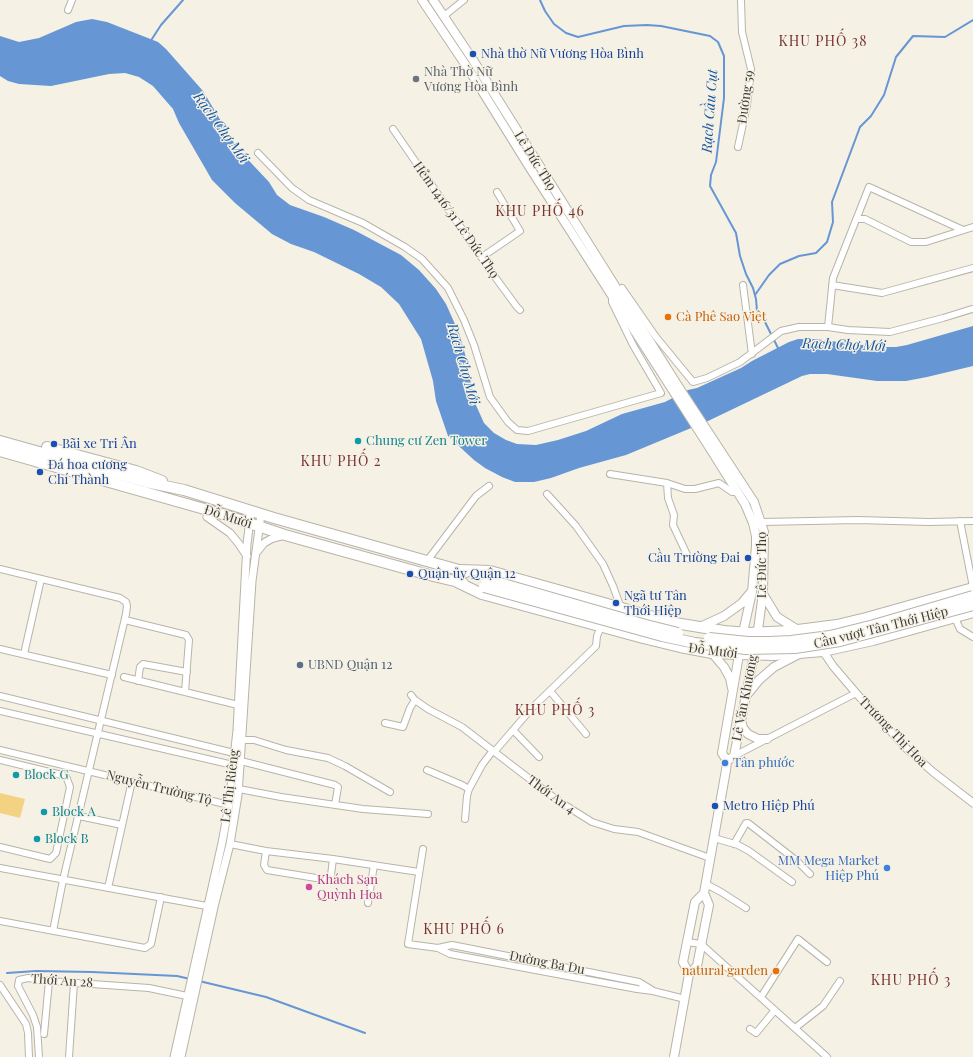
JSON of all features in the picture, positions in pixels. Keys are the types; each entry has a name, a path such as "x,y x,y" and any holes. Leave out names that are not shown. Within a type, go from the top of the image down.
{"highway":[{"name":"Đỗ Mười","path":"0,434 136,471 184,490 251,511 427,561 460,570 490,572 621,608 698,627 722,631 774,632 837,625 973,587"},
{"name":"Đỗ Mười","path":"0,441 146,482 184,490"},
{"name":"Đỗ Mười","path":"0,451 222,514 285,535 457,582 482,594 601,627 680,647 715,653 774,655 823,651 873,640 973,612"},
{"name":"Đỗ Mười","path":"0,458 207,517"},
{"path":"207,517 222,514"},
{"name":"Đỗ Mười","path":"460,570 485,583"},
{"name":"Đỗ Mười","path":"457,582 485,583"},
{"name":"Cầu vượt Tân Thới Hiệp","path":"485,583 664,630 702,638 748,642 791,641 830,636 874,625 973,596"},
{"name":"Cầu vượt Tân Thới Hiệp","path":"485,583 662,636 695,643 746,649 795,648 840,641 973,605"},
{"path":"715,653 722,631"},
{"path":"774,632 774,655"}],"main road":[{"name":"Lê Đức Thọ","path":"422,0 525,152 672,384"},
{"name":"Lê Đức Thọ","path":"433,0 612,297 672,384"},
{"path":"672,384 709,440"},
{"name":"Lê Đức Thọ","path":"709,440 745,504 753,523 756,536 752,592 743,632"},
{"name":"Lê Đức Thọ","path":"709,440 754,502 762,522 764,532 763,593 758,632"},
{"path":"753,523 762,522"},
{"path":"698,627 709,624 724,616 742,603 752,592"},
{"path":"763,593 777,618 799,630"},
{"name":"Lê Văn Khương","path":"731,759 722,753 743,632"},
{"name":"Lê Văn Khương","path":"674,1057 689,974 683,962 695,902 704,893 714,838 758,632"},
{"path":"715,653 730,678 733,691"},
{"path":"745,696 759,680 774,667 799,654"},
{"path":"740,719 743,728 748,734 758,739 768,739"},
{"name":"Lê Văn Khương","path":"689,974 697,966 709,905 704,893"}],"street":[{"path":"68,10 72,0"},
{"path":"438,24 444,16 464,0"},
{"name":"Đường 59","path":"738,147 751,68 742,32 741,0"},
{"name":"Hẻm 1416/31 Lê Đức Thọ","path":"393,129 520,310"},
{"name":"Lê Đức Thọ","path":"258,153 292,188 309,200 363,223 405,247 422,259 448,288 464,320 474,345 490,397 508,422 517,430 528,431 661,393 633,345 612,302 612,297"},
{"path":"828,327 834,278 869,187 962,230"},
{"path":"482,257 520,231 497,192"},
{"path":"857,219 864,220 912,242 926,242 973,227"},
{"path":"832,285 882,293 973,268"},
{"path":"743,285 752,354"},
{"path":"622,288 656,337 693,382 707,378 740,362 781,331 799,327 828,327 848,330 890,332 972,309"},
{"path":"610,474 667,483 686,489 695,490 719,483 732,492 738,492"},
{"path":"667,483 668,498 674,515 673,525 689,560"},
{"path":"427,561 476,496 490,486"},
{"path":"547,494 576,526 603,564 621,608"},
{"name":"Lê Thị Riêng","path":"174,1057 196,971 210,906 228,805 238,705 251,511"},
{"name":"Lê Thị Riêng","path":"210,906 230,844 239,789 252,581 259,527 265,515"},
{"path":"207,517 230,533 247,556"},
{"path":"762,522 858,520 929,522 973,521"},
{"path":"960,521 973,587"},
{"path":"256,553 264,543 271,539 285,535"},
{"path":"0,569 120,598 126,602 127,609 125,620 100,720 53,931"},
{"path":"24,654 41,579"},
{"path":"955,618 960,629 973,637"},
{"path":"125,620 186,635 190,640 185,692"},
{"path":"465,819 467,796 482,765 532,708 596,646 597,636 601,627"},
{"path":"0,649 112,675"},
{"name":"Trương Thị Hoa","path":"823,651 833,666 856,693 920,762 973,803"},
{"path":"138,681 140,667 143,664 186,672"},
{"path":"124,677 238,705"},
{"path":"550,690 586,734"},
{"path":"731,759 856,693"},
{"name":"Thới An 4","path":"411,695 415,700 428,709 462,727 557,800 592,822 614,829 638,832 710,858"},
{"path":"0,696 234,753"},
{"path":"385,723 403,727 410,708 415,700"},
{"path":"0,711 232,765"},
{"path":"512,730 539,756"},
{"path":"242,740 254,740 286,750 328,758 390,792"},
{"name":"Nguyễn Trường Tộ","path":"0,750 228,805"},
{"path":"0,760 66,776 70,787 56,853 50,859 0,846"},
{"path":"241,761 336,785 338,787 335,805"},
{"path":"427,770 462,785 469,790"},
{"path":"108,888 132,781"},
{"path":"239,789 280,797 363,809 428,814"},
{"path":"78,816 122,825"},
{"path":"734,844 748,822 797,861 810,874"},
{"path":"714,838 734,844 749,851 792,882"},
{"path":"230,844 266,851 419,872 423,850"},
{"path":"266,851 264,865 267,870 324,879 331,875 333,859"},
{"path":"368,903 374,865"},
{"path":"0,868 210,906"},
{"name":"Đường Ba Du","path":"419,872 408,944 438,948 450,954 653,991 685,999"},
{"path":"706,884 722,892 746,908"},
{"path":"0,921 145,948 151,944 161,897"},
{"path":"761,997 798,939 827,962"},
{"path":"688,942 701,944 827,1057"},
{"name":"Đường Ba Du","path":"438,948 452,944 640,982 653,991"},
{"path":"530,960 530,969"},
{"name":"Thới An 28","path":"39,1057 37,1028 17,983 19,980 28,978 190,992"},
{"path":"44,1034 49,981"},
{"path":"795,1028 823,1006 840,981"},
{"path":"69,1057 74,983"},
{"path":"0,985 26,1024 29,1057"},
{"name":"Lê Thị Riêng","path":"181,1057 190,992"},
{"path":"750,1029 756,1033 775,1010"}],"shaded area":[{"path":"0,793 25,799 20,818 0,813"}],"water":[{"name":"Rạch Chợ Mới","path":"92,19 107,22 158,42 166,49 203,91 237,148 269,182 277,195 290,205 354,230 401,255 419,270 436,289 446,304 459,333 475,403 484,423 494,433 506,440 517,444 536,445 586,431 622,414 665,402 688,390 697,388 741,368 789,342 798,339 815,339 878,347 896,347 973,326 973,366 906,381 877,381 827,374 810,374 802,376 708,421 626,455 534,482 515,482 502,477 474,460 448,436 436,401 433,381 421,339 399,304 381,287 359,274 272,234 235,203 212,180 179,123 173,109 153,86 139,77 125,73 109,74 51,86 19,84 8,81 0,76 0,36 19,42 39,38 76,22"}],"waterway":[{"name":"Rạch Cầu Cụt","path":"150,42 161,25 183,0"},
{"name":"Rạch Cầu Cụt","path":"540,0 545,11 554,24 566,33 578,37 624,26 647,25 661,26 710,36 718,42 724,56 724,98 716,162 711,175 710,186 736,233 740,256 756,299 757,311 763,318 778,348"},
{"path":"755,295 769,275 780,264 799,256 816,253 827,242 833,222 832,202 860,127 871,116 884,95 896,57 913,36 945,37 973,20"},
{"path":"7,973 36,971 92,972 177,976 190,979"},
{"path":"199,981 266,997 365,1033"}],"place":[{"name":"Nhà thờ Nữ Vương Hòa Bình","path":"473,54"},
{"name":"Nhà Thờ Nữ Vương Hòa Bình","path":"416,79"},
{"name":"Cà Phê Sao Việt","path":"668,317"},
{"name":"Chung cư Zen Tower","path":"358,441"},
{"name":"Bãi xe Tri Ân","path":"54,444"},
{"name":"Đá hoa cương Chí Thành","path":"40,472"},
{"name":"Cầu Trường Đai","path":"748,558"},
{"name":"Quận ủy Quận 12","path":"410,574"},
{"name":"Ngã tư Tân Thới Hiệp","path":"616,603"},
{"name":"UBND Quận 12","path":"300,665"},
{"name":"Tân phước","path":"725,763"},
{"name":"Block G","path":"16,775"},
{"name":"Metro Hiệp Phú","path":"715,806"},
{"name":"Block A","path":"44,812"},
{"name":"Block B","path":"37,839"},
{"name":"MM Mega Market Hiệp Phú","path":"887,868"},
{"name":"Khách Sạn Quỳnh Hoa","path":"309,887"},
{"name":"natural garden","path":"776,971"}],"district":[{"name":"KHU PHỐ 38","path":"823,42"},
{"name":"KHU PHỐ 46","path":"540,212"},
{"name":"KHU PHỐ 2","path":"341,462"},
{"name":"KHU PHỐ 3","path":"555,711"},
{"name":"KHU PHỐ 6","path":"464,930"},
{"name":"KHU PHỐ 3","path":"911,981"}]}
